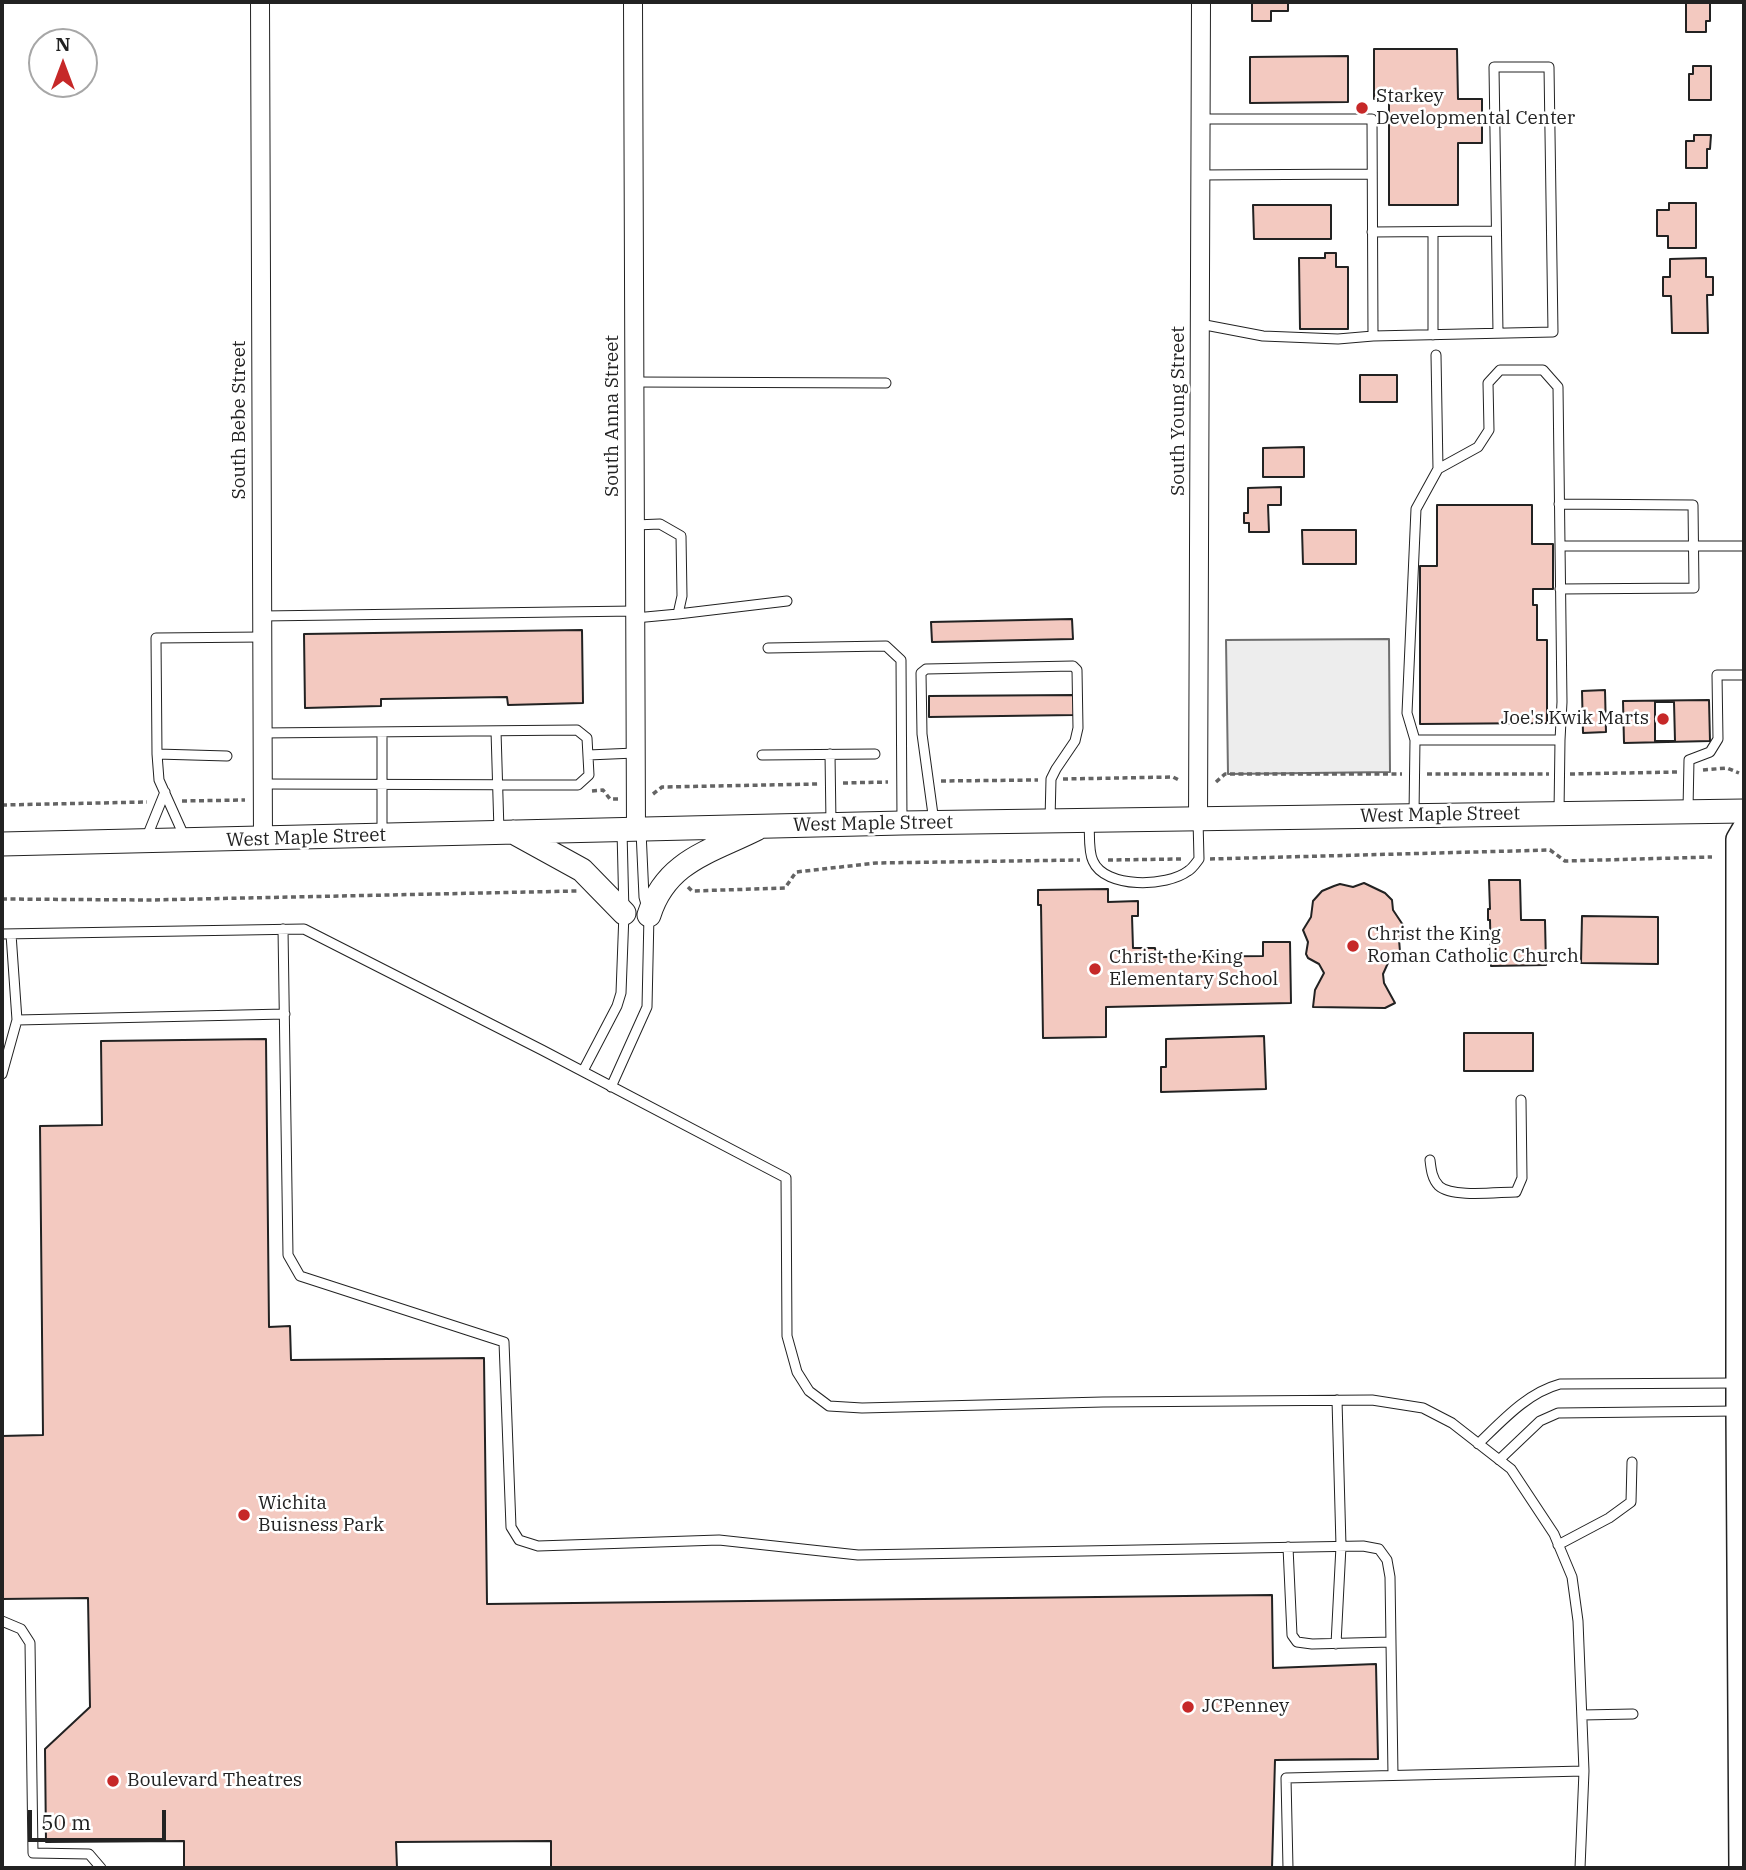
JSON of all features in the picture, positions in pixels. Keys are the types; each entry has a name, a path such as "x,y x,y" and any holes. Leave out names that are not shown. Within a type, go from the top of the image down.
{"main road":[{"name":"West Maple Street","path":"2,844 902,823 1744,811"},
{"path":"649,915 654,897 680,867 762,827"},
{"path":"506,832 582,870 624,913"}],"street":[{"name":"South Bebe Street","path":"260,2 263,839"},
{"name":"South Anna Street","path":"633,2 636,798 633,829"},
{"name":"South Young Street","path":"1198,819 1200,2"},
{"path":"1740,1868 1741,1383 1737,839 1744,827"}],"lane":[{"path":"1200,324 1263,336 1338,340 1373,336 1553,332 1549,67 1494,67 1498,333"},
{"path":"1200,119 1372,118 1373,336"},
{"path":"1200,175 1372,174"},
{"path":"1373,232 1496,231"},
{"path":"1433,232 1433,335"},
{"path":"1414,815 1415,740 1408,713 1416,509 1438,468 1436,355"},
{"path":"1438,468 1478,447 1484,438 1489,430 1488,383 1500,370 1543,370 1558,387 1559,813"},
{"path":"634,382 886,383"},
{"path":"1559,504 1693,505 1694,546 1694,588 1560,589"},
{"path":"635,525 660,524 681,536 682,596 678,614"},
{"path":"1559,547 1744,546"},
{"path":"262,616 678,614 788,601"},
{"path":"186,841 165,799 159,780 156,638 262,637"},
{"path":"768,648 886,646 901,660 902,823"},
{"path":"934,823 921,716 921,673 926,669 1073,666 1077,670 1078,728 1075,741 1051,779 1051,821"},
{"path":"1688,811 1689,760 1710,752 1718,739 1717,675 1744,675"},
{"path":"262,733 577,730 587,738 589,775 578,785 381,784 263,792"},
{"path":"496,731 497,784 506,832"},
{"path":"382,732 382,835"},
{"path":"1415,740 1560,740"},
{"path":"588,755 635,752"},
{"path":"157,754 227,756"},
{"path":"830,754 831,825"},
{"path":"762,755 875,754"},
{"path":"145,842 165,799"},
{"path":"1089,821 1092,860 1111,878 1124,882 1165,881 1189,871 1199,859 1198,819"},
{"path":"583,1071 621,993 624,913 633,829"},
{"path":"611,1087 647,1007 649,915 643,897 633,829"},
{"path":"283,929 288,1255 300,1276 504,1342 511,1527 519,1540 538,1546 719,1540 858,1555 1341,1546 1379,1549 1387,1560 1390,1577 1392,1775"},
{"path":"2,1074 17,1020 6,934 304,929 786,1178 788,1336 797,1372 809,1391 829,1406 862,1408 1103,1402 1372,1400 1423,1408 1452,1423 1511,1469 1558,1545 1572,1577 1578,1621 1584,1771 1580,1868"},
{"path":"17,1020 285,1014"},
{"path":"1430,1160 1431,1172 1439,1186 1454,1193 1516,1192 1522,1178 1521,1100"},
{"path":"1478,1444 1532,1395 1560,1384 1741,1383"},
{"path":"1336,1644 1341,1546 1337,1401"},
{"path":"1499,1460 1540,1421 1558,1413 1740,1410"},
{"path":"1558,1545 1609,1518 1631,1502 1632,1462"},
{"path":"1289,1547 1292,1635 1297,1642 1391,1642"},
{"path":"2,1621 21,1629 30,1643 33,1853 89,1854 101,1868"},
{"path":"1582,1715 1633,1714"},
{"path":"1288,1868 1286,1778 1584,1771"}],"path":[{"path":"930,782 1173,777 1182,782 1216,782 1225,774 1653,774 1727,768 1739,773"},
{"path":"590,791 603,790 610,799 648,797 662,787 902,782"},
{"path":"2,805 165,799 263,792"},
{"path":"672,874 692,891 785,888 796,872 876,863 1199,859 1550,850 1565,861 1712,857"},
{"path":"2,899 150,900 575,892 593,880"}],"shaded area":[{"path":"1389,639 1390,772 1228,774 1226,640"}],"building":[{"path":"1252,2 1288,2 1288,11 1271,11 1271,21 1252,21"},
{"path":"1686,2 1710,2 1710,21 1706,21 1706,32 1686,32"},
{"path":"1374,49 1457,49 1458,99 1482,99 1482,143 1458,143 1458,205 1389,205 1389,99 1374,99"},
{"path":"1348,56 1348,102 1250,103 1250,57"},
{"path":"1693,66 1711,66 1711,100 1689,100 1689,74 1693,74"},
{"path":"1694,135 1711,135 1710,149 1707,149 1707,168 1686,168 1686,141 1694,141"},
{"path":"1669,203 1696,203 1696,248 1668,248 1668,236 1657,236 1657,210 1669,210"},
{"path":"1253,205 1331,205 1331,239 1254,239"},
{"path":"1325,253 1336,253 1336,267 1348,267 1348,329 1300,329 1299,258 1325,258"},
{"path":"1706,258 1706,277 1713,277 1713,295 1707,295 1708,333 1672,333 1671,296 1663,296 1663,277 1670,277 1670,259"},
{"path":"1360,375 1397,375 1397,402 1360,402"},
{"path":"1304,447 1304,477 1263,477 1263,448"},
{"path":"1281,487 1281,505 1268,505 1269,532 1249,532 1249,523 1244,523 1244,513 1248,513 1248,488"},
{"path":"1437,505 1532,505 1532,544 1553,544 1553,589 1533,589 1533,605 1537,605 1537,640 1547,640 1547,723 1420,724 1420,566 1437,566"},
{"path":"1302,530 1356,530 1356,564 1303,564"},
{"path":"1072,619 1073,639 932,642 931,622"},
{"path":"582,630 583,703 508,705 507,697 381,699 381,706 305,708 304,634"},
{"path":"1605,690 1606,732 1583,733 1582,691"},
{"path":"1075,695 1075,715 929,717 929,696"},
{"path":"1709,700 1710,741 1624,743 1623,701"},
{"path":"1655,702 1674,702 1675,741 1655,741"},
{"path":"1489,880 1520,880 1521,920 1545,920 1546,965 1491,966"},
{"name":"Christ the King Roman Catholic Church","path":"1364,883 1385,893 1392,900 1393,910 1403,925 1398,957 1388,963 1383,974 1384,983 1395,1003 1385,1008 1313,1007 1315,990 1324,973 1319,964 1306,954 1308,942 1303,930 1311,917 1313,901 1322,891 1334,886 1340,884 1353,887"},
{"path":"1108,889 1108,902 1138,901 1138,916 1132,916 1133,948 1155,948 1156,957 1263,956 1263,942 1290,942 1291,1003 1106,1007 1106,1037 1043,1038 1041,905 1038,905 1038,890"},
{"path":"1582,916 1658,917 1658,964 1581,963"},
{"path":"1464,1033 1533,1033 1533,1071 1464,1071"},
{"path":"1264,1036 1266,1089 1161,1092 1161,1067 1166,1067 1166,1039"},
{"name":"Wichita Buisness Park","path":"266,1039 269,1327 290,1326 291,1360 484,1358 487,1604 1272,1595 1273,1668 1376,1664 1378,1759 1275,1760 1272,1868 551,1868 551,1841 396,1842 397,1868 184,1868 184,1841 46,1842 45,1749 90,1707 88,1598 2,1599 2,1436 43,1435 40,1126 102,1125 101,1041"}],"place":[{"name":"Starkey Developmental Center","path":"1362,108"},
{"name":"Joe's Kwik Marts","path":"1663,719"},
{"name":"Christ the King Roman Catholic Church","path":"1353,946"},
{"name":"Christ the King Elementary School","path":"1095,969"},
{"name":"Wichita Buisness Park","path":"244,1515"},
{"name":"JCPenney","path":"1188,1707"},
{"name":"Boulevard Theatres","path":"113,1781"}]}
